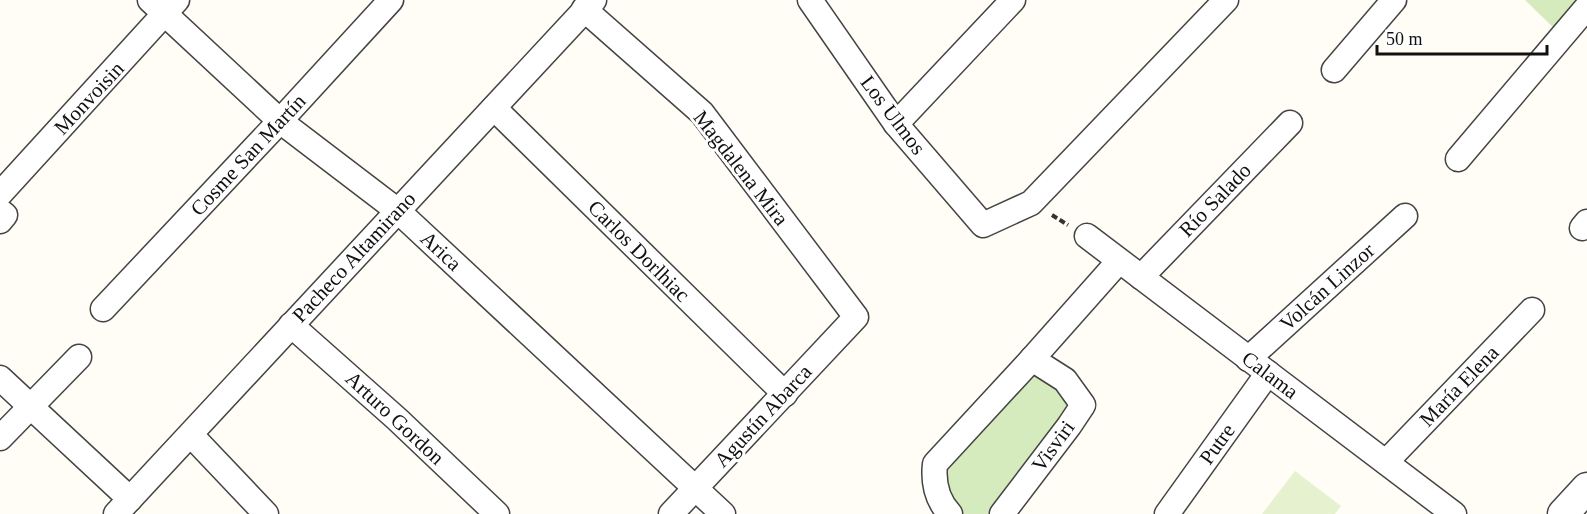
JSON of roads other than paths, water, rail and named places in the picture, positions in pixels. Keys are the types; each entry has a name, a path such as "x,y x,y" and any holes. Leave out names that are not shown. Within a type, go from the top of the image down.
{"street":[{"name":"Cosme San Martín","path":"102,309 280,122 391,0"},
{"path":"896,124 1013,0"},
{"name":"Los Ulmos","path":"812,1 896,124 983,225 1031,203 1226,0"},
{"path":"1334,70 1395,0"},
{"name":"Pacheco Altamirano","path":"123,506 589,4"},
{"name":"Magdalena Mira","path":"589,4 702,113 856,317"},
{"name":"Arica","path":"164,5 280,122 398,211 723,514"},
{"name":"Monvoisin","path":"1,210 164,5"},
{"path":"1458,159 1587,7"},
{"name":"Carlos Dorlhiac","path":"494,108 784,394"},
{"name":"Río Salado","path":"1141,277 1290,123"},
{"name":"Volcán Linzor","path":"1248,359 1405,216"},
{"name":"Calama","path":"1087,236 1454,514"},
{"path":"950,514 938,495 933,477 935,464 1119,261"},
{"name":"María Elena","path":"1386,462 1532,310"},
{"name":"Agustín Abarca","path":"671,514 856,317"},
{"name":"Arturo Gordon","path":"291,325 397,419 497,514"},
{"path":"0,438 79,357"},
{"name":"Visviri","path":"1002,514 1083,405 1065,380 1032,359"},
{"name":"Putre","path":"1167,514 1268,373"},
{"path":"0,378 31,407 123,506"},
{"path":"191,435 266,514"},
{"path":"1563,514 1587,488"}]}
